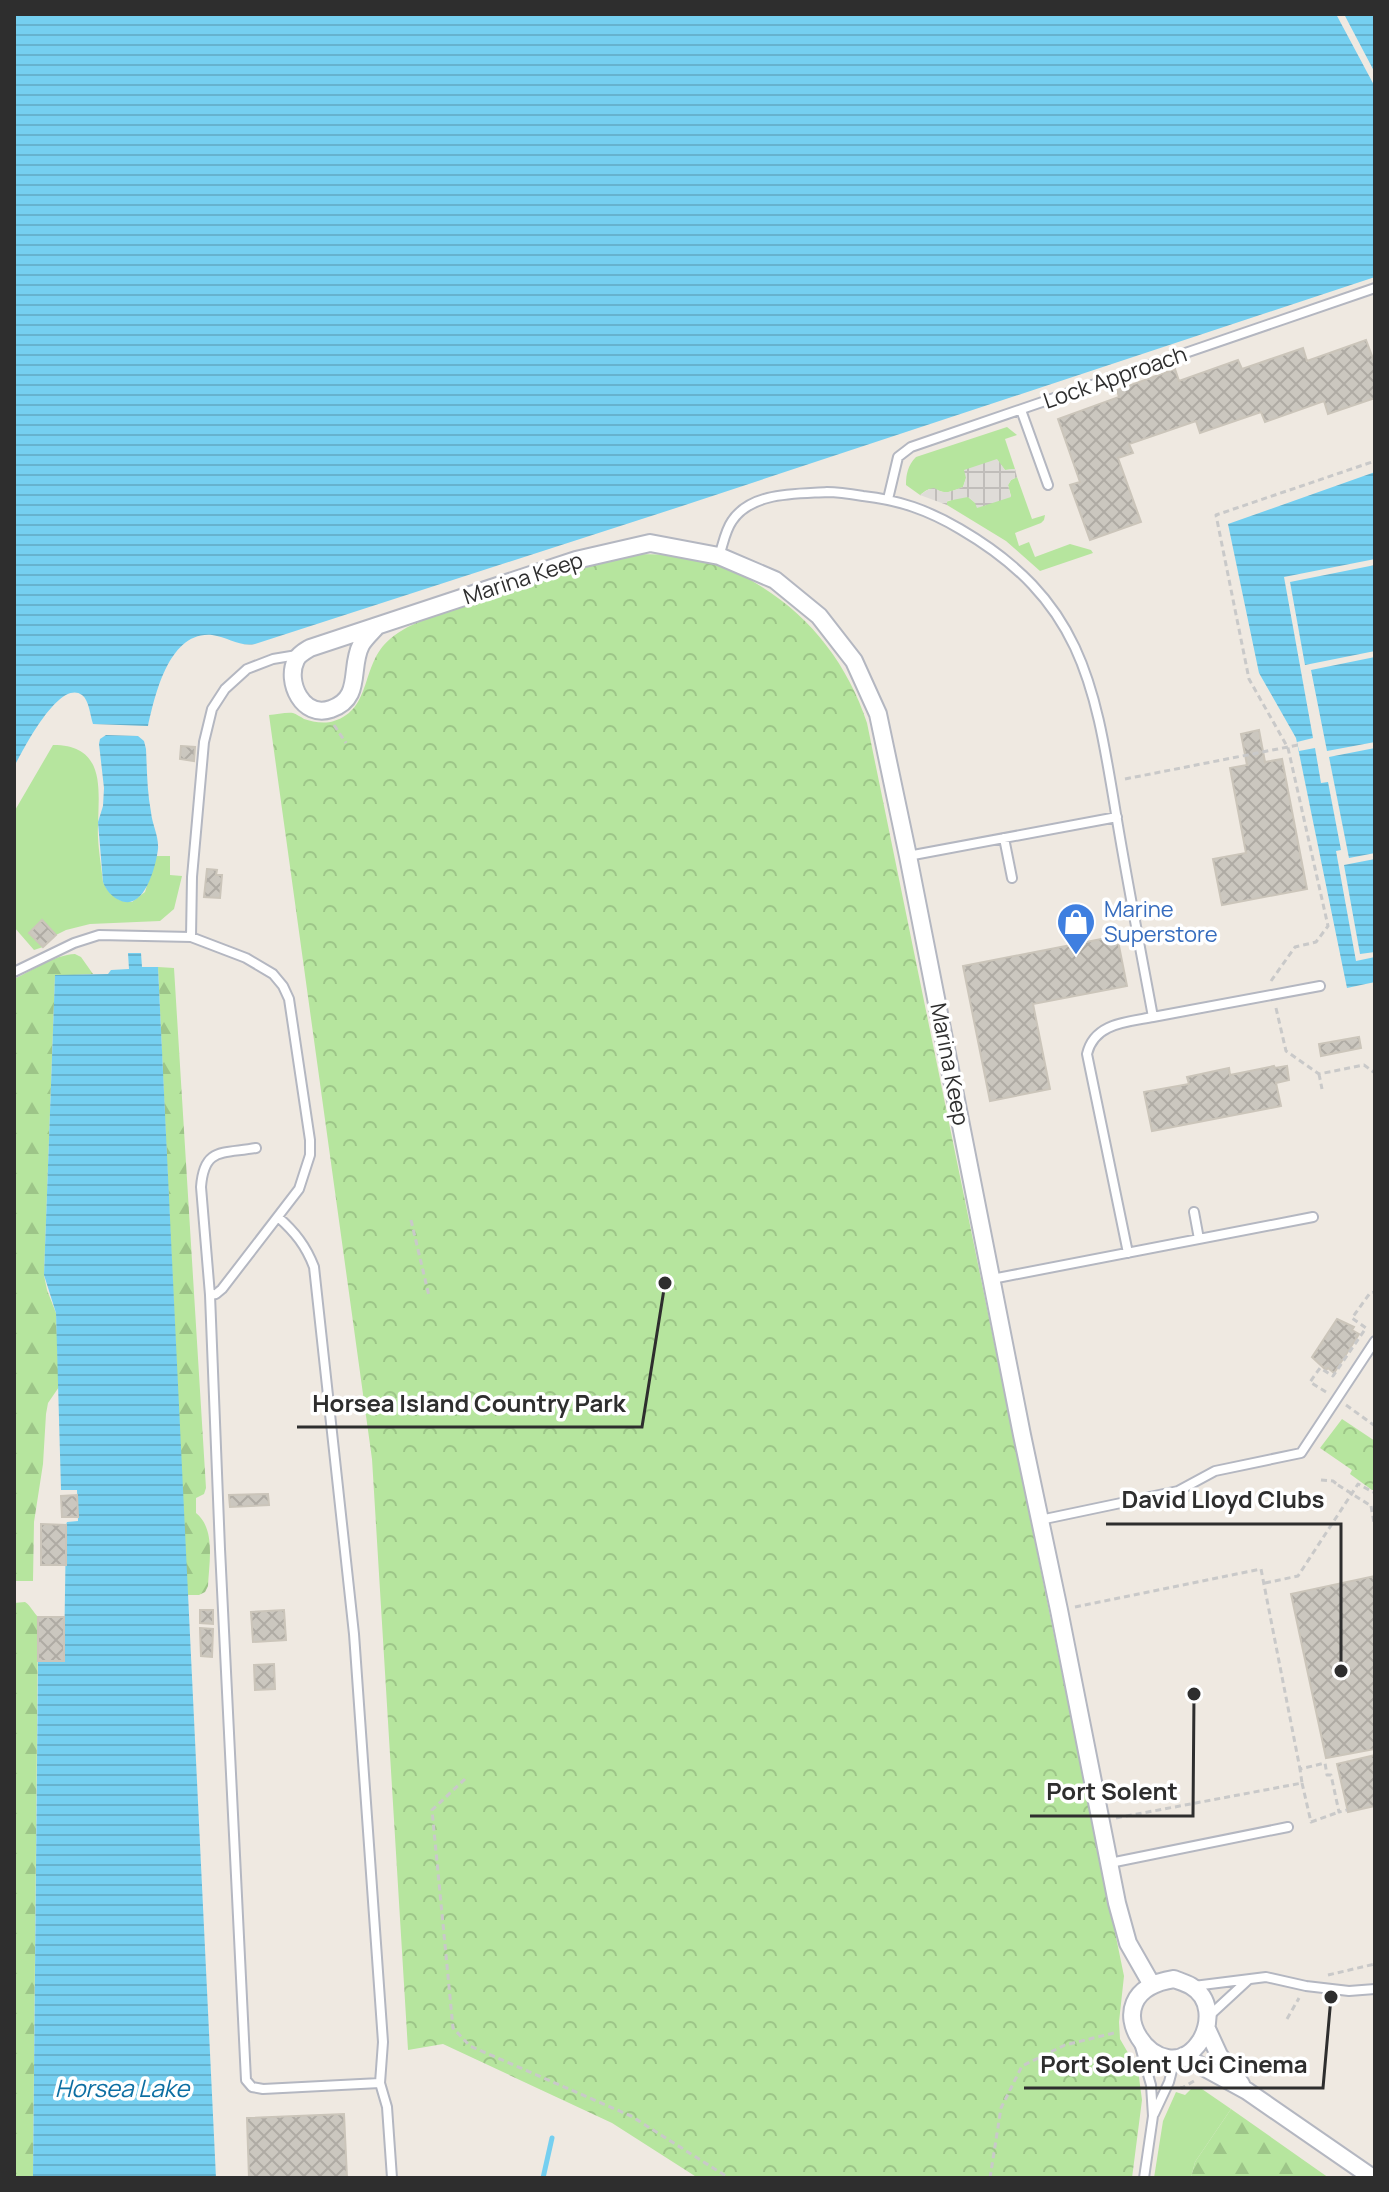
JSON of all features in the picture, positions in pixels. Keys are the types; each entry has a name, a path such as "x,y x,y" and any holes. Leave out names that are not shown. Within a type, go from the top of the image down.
{"street":[{"name":"Marina Keep","path":"300,654 310,648 576,560 650,543 719,556 775,580 819,616 854,661 878,714 1109,1864 1128,1943 1152,1985"},
{"path":"300,654 295,660 294,687 303,703 315,711 330,710 351,693 361,644 377,626"},
{"path":"1208,2023 1196,2047 1179,2057 1165,2058 1151,2053 1136,2033 1131,2015 1143,1991 1152,1985 1174,1979 1192,1986 1203,1997 1219,2055 1247,2091"},
{"path":"1179,2057 1247,2091 1373,2178"}],"lane":[{"name":"Lock Approach","path":"888,499 895,463 906,450 1375,288"},
{"path":"1021,410 1048,485"},
{"path":"719,556 730,523 743,508 780,495 834,492 888,499 925,510 973,537 1021,573 1052,608 1071,637 1096,706 1153,1017"},
{"path":"191,937 192,877 204,742 212,709 225,689 247,669 273,659 300,654"},
{"path":"908,856 1117,817"},
{"path":"1004,838 1012,878"},
{"path":"14,972 74,943 99,935 191,937 246,958 273,974 283,986 289,999 310,1155 299,1189 222,1289 210,1295"},
{"path":"1128,1253 1087,1054 1095,1037 1109,1027 1153,1017 1320,986"},
{"path":"256,1148 214,1156 203,1169 201,1187 210,1295 246,2080 252,2087 263,2089 380,2083"},
{"path":"1194,1212 1199,1239"},
{"path":"278,1217 308,1249 316,1282 354,1634 383,2042 380,2083 387,2107 392,2178"},
{"path":"992,1279 1313,1217"},
{"path":"1040,1520 1178,1491 1215,1471 1301,1453 1375,1341"},
{"path":"1109,1864 1288,1827"},
{"path":"1192,1986 1266,1977 1349,1991 1375,1989"},
{"path":"1208,2023 1236,1989 1248,1980"},
{"path":"1136,2033 1151,2085 1153,2116 1144,2178"},
{"path":"1153,2116 1179,2057"}],"path":[{"path":"1322,1089 1319,1074 1286,1051 1270,979 1295,947 1316,942 1328,926 1288,748 1249,679 1216,515 1375,461"},
{"path":"330,710 332,722 346,743"},
{"path":"1112,782 1298,745"},
{"path":"1319,1074 1364,1065 1375,1073"},
{"path":"411,1220 429,1296"},
{"path":"1321,1480 1333,1481 1371,1506 1375,1528"},
{"path":"1263,1583 1298,1576 1358,1484 1375,1493"},
{"path":"1059,1610 1261,1569 1311,1822 1347,1810"},
{"path":"1300,1769 1325,1763 1327,1775 1331,1775 1339,1812"},
{"path":"465,1779 432,1810 453,2028 470,2046 631,2116 729,2178"},
{"path":"1101,1821 1302,1783"},
{"path":"990,2178 1001,2108 1022,2066 1065,2045 1136,2033"}],"green space":[{"path":"1007,427 1017,435 1005,439 1015,469 1005,470 997,460 966,478 963,487 949,492 930,489 920,495 906,485 908,470 916,457"},
{"path":"1017,477 1032,519 1045,515 1041,523 1015,533 1019,546 1029,542 1035,557 1070,544 1093,553 1040,571 1006,541 947,505 946,502 960,497 968,497 976,503 1011,496 1008,485"},
{"path":"638,554 678,556 718,565 746,577 780,600 813,629 839,663 867,723 1124,1976 1120,2039 1138,2070 1142,2100 1132,2178 698,2178 612,2123 443,2044 408,2050 372,1459 269,715 293,713 311,721 334,721 355,707 381,649 407,627 552,574 594,561"},
{"path":"53,745 82,752 95,771 103,882 111,894 122,901 132,902 145,892 156,856 170,856 170,875 182,876 174,909 160,921 90,924 66,930 34,950 14,927 14,812"},
{"path":"75,954 81,957 93,974 55,976 44,1275 56,1313 59,1387 48,1403 46,1414 43,1464 34,1522 33,1581 14,1581 14,979 51,960"},
{"path":"158,967 174,968 206,1488 204,1494 196,1498 196,1513 206,1528 210,1547 208,1586 199,1595 187,1595"},
{"path":"1342,1419 1375,1441 1375,1490 1350,1474 1352,1470 1320,1448"},
{"path":"25,1602 38,1617 33,2178 14,2178 14,1603"},
{"path":"1199,2087 1231,2109 1195,2162 1191,2178 1154,2178 1163,2121 1176,2092 1185,2095"},
{"path":"1231,2109 1329,2178 1191,2178 1195,2162"}],"shaded area":[{"path":"997,459 1005,470 1015,469 1017,477 1008,485 1011,497 977,508 968,497 947,501 947,505 920,495 934,488 949,492 963,487 966,478 964,470"}],"water":[{"path":"14,14 1375,14 1375,277 255,644 212,635 197,636 185,643 166,667 148,726 93,724 84,697 73,693 52,706 14,767"},
{"path":"1375,472 1375,982 1347,988 1296,738 1259,673 1228,524"},
{"path":"106,735 138,736 144,741 146,749 149,796 158,849 147,886 135,900 128,902 114,897 103,882 98,822 104,788 99,744"},
{"name":"Horsea Lake","path":"128,953 141,953 142,967 158,967 216,2178 33,2178 38,1661 64,1660 66,1525 67,1522 78,1521 77,1490 61,1490 56,1313 44,1275 55,975 108,974 111,970 129,969"}],"pier":[{"path":"1336,14 1344,14 1375,73 1375,87"},
{"path":"1375,559 1375,565 1290,582 1305,665 1375,651 1375,657 1311,670 1327,751 1375,742 1375,748 1329,757 1349,858 1375,853 1375,859 1344,865 1360,954 1375,952 1375,957 1356,961 1336,851 1341,850 1328,782 1321,783 1315,748 1299,751 1297,742 1313,738 1284,577"}],"building":[{"path":"1366,340 1375,364 1375,398 1328,414 1324,401 1265,422 1261,412 1200,433 1196,421 1129,444 1133,453 1118,458 1141,522 1090,540 1070,485 1080,482 1058,419 1119,397 1117,390 1175,369 1179,381 1238,360 1242,369 1303,348 1307,361"},
{"path":"1259,730 1265,762 1282,759 1307,889 1222,905 1213,859 1246,853 1230,768 1247,765 1241,734"},
{"path":"181,746 195,747 194,761 180,759"},
{"path":"207,869 217,870 216,875 222,875 220,898 204,897"},
{"path":"42,920 56,935 43,947 29,933"},
{"path":"1117,936 1127,986 1033,1004 1050,1089 990,1101 963,966"},
{"path":"1359,1037 1361,1048 1321,1056 1319,1044"},
{"path":"1287,1066 1289,1080 1276,1083 1281,1106 1152,1131 1144,1092 1189,1084 1187,1077 1229,1068 1230,1075"},
{"path":"1337,1319 1354,1327 1352,1330 1359,1334 1334,1373 1312,1357"},
{"path":"268,1494 269,1505 230,1507 229,1495"},
{"path":"77,1495 78,1517 62,1517 61,1496"},
{"path":"41,1524 66,1525 66,1565 41,1565"},
{"path":"1375,1576 1375,1749 1326,1758 1291,1594"},
{"path":"200,1610 213,1610 213,1624 200,1623"},
{"path":"284,1610 286,1640 253,1642 251,1612"},
{"path":"38,1617 64,1617 64,1661 38,1661"},
{"path":"200,1628 213,1629 212,1657 201,1656"},
{"path":"274,1664 275,1689 255,1690 254,1665"},
{"path":"1375,1755 1375,1806 1348,1812 1337,1764"},
{"path":"344,2114 347,2178 249,2178 247,2118"}],"waterway":[{"path":"543,2178 552,2138"}],"place":[{"name":"Marine Superstore","path":"1076,956"},
{"name":"Horsea Island Country Park","path":"665,1283"},
{"name":"David Lloyd Clubs","path":"1341,1671"},
{"name":"Port Solent","path":"1194,1694"},
{"name":"Port Solent Uci Cinema","path":"1331,1997"}]}
